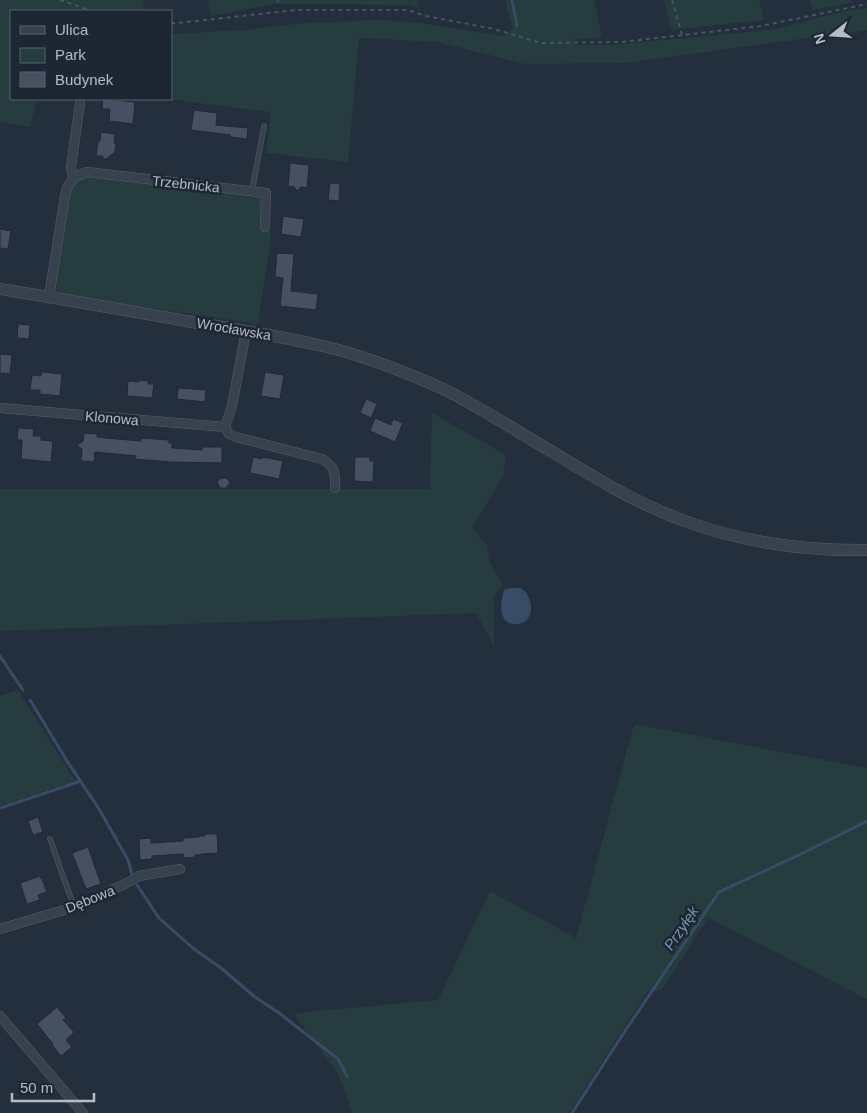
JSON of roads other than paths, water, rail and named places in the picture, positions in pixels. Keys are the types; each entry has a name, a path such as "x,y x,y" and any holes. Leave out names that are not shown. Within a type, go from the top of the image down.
{"street":[{"path":"49,297 64,196 73,179 71,167 80,103"},
{"name":"Trzebnicka","path":"73,179 87,172 252,191"},
{"path":"252,191 266,193 265,227"},
{"name":"Wrocławska","path":"0,289 318,344 349,353 418,377 459,397 593,476 654,508 680,519 707,529 742,538 778,544 818,549 867,550"},
{"path":"225,427 232,406 246,331"},
{"name":"Klonowa","path":"0,408 225,427 230,434 236,437 322,459 332,466 335,475 335,488"},
{"name":"Dębowa","path":"0,929 74,907 139,876 180,870"},
{"path":"0,1016 83,1113"}],"lane":[{"path":"252,191 264,126"},
{"path":"50,839 74,907"}],"water":[{"path":"511,588 522,589 530,600 531,612 527,619 521,623 513,624 508,622 502,615 501,605 504,590"}],"waterway":[{"path":"512,0 517,26"},
{"path":"0,656 23,690"},
{"path":"30,700 99,809 128,860 132,874"},
{"path":"0,808 81,781"},
{"name":"Przyłęk","path":"572,1113 719,892 867,821"},
{"path":"137,885 159,918 194,949 338,1059 347,1076"}]}
